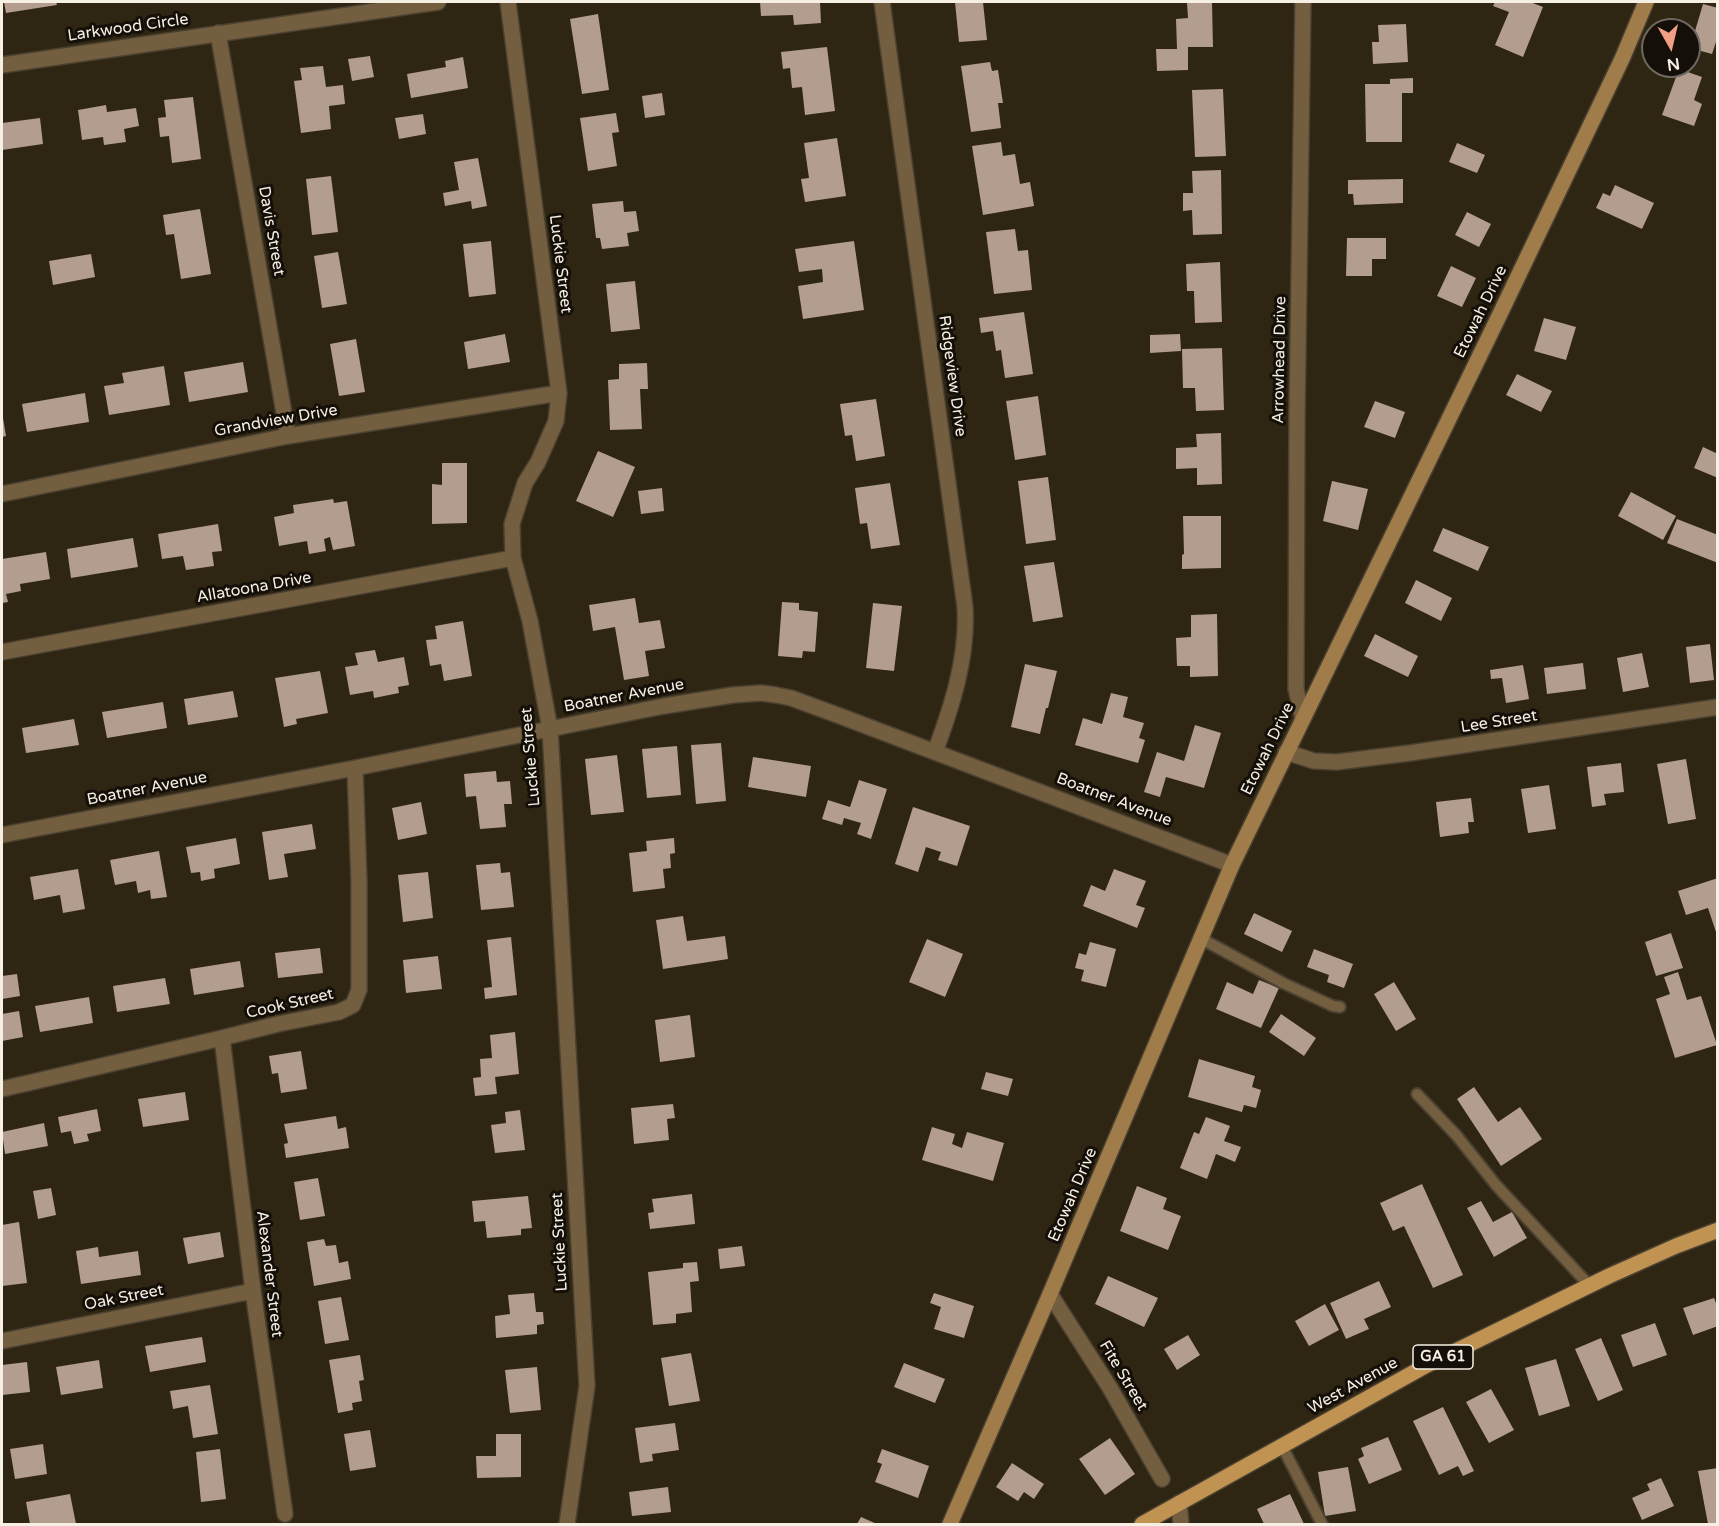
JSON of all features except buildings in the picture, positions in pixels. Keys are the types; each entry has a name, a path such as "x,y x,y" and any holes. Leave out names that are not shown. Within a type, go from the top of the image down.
{"main road":[{"name":"West Avenue","path":"1142,1524 1426,1365 1589,1286 1676,1246 1718,1230"}],"street":[{"name":"Larkwood Circle","path":"2,65 438,2"},
{"name":"Luckie Street","path":"508,2 559,393 556,421 548,443 525,483 512,524 513,558 530,621 550,729 586,1386 567,1524"},
{"name":"Ridgeview Drive","path":"882,2 965,606 962,659 952,701 935,752"},
{"name":"Arrowhead Drive","path":"1303,2 1296,677 1296,689 1303,719"},
{"name":"Etowah Drive","path":"950,1524 1232,865 1500,314 1622,59 1646,2"},
{"name":"Davis Street","path":"218,33 288,436"},
{"name":"Grandview Drive","path":"2,494 288,436 559,393"},
{"name":"Allatoona Drive","path":"2,652 513,558"},
{"name":"Boatner Avenue","path":"2,836 675,705 761,693 791,698 1232,865"},
{"name":"Lee Street","path":"1286,752 1314,761 1337,762 1718,707"},
{"name":"Cook Street","path":"2,1089 278,1024 339,1012 353,1005 359,990 359,881 355,768"},
{"name":"Alexander Street","path":"222,1038 253,1291 285,1514"},
{"name":"Oak Street","path":"2,1341 253,1291"},
{"name":"Fite Street","path":"1050,1294 1110,1389 1162,1479"},
{"path":"1179,1503 1181,1524"}],"lane":[{"path":"1200,938 1283,983 1340,1007"},
{"path":"1417,1094 1457,1136 1496,1185 1589,1286"},
{"path":"1282,1446 1323,1524"}]}
